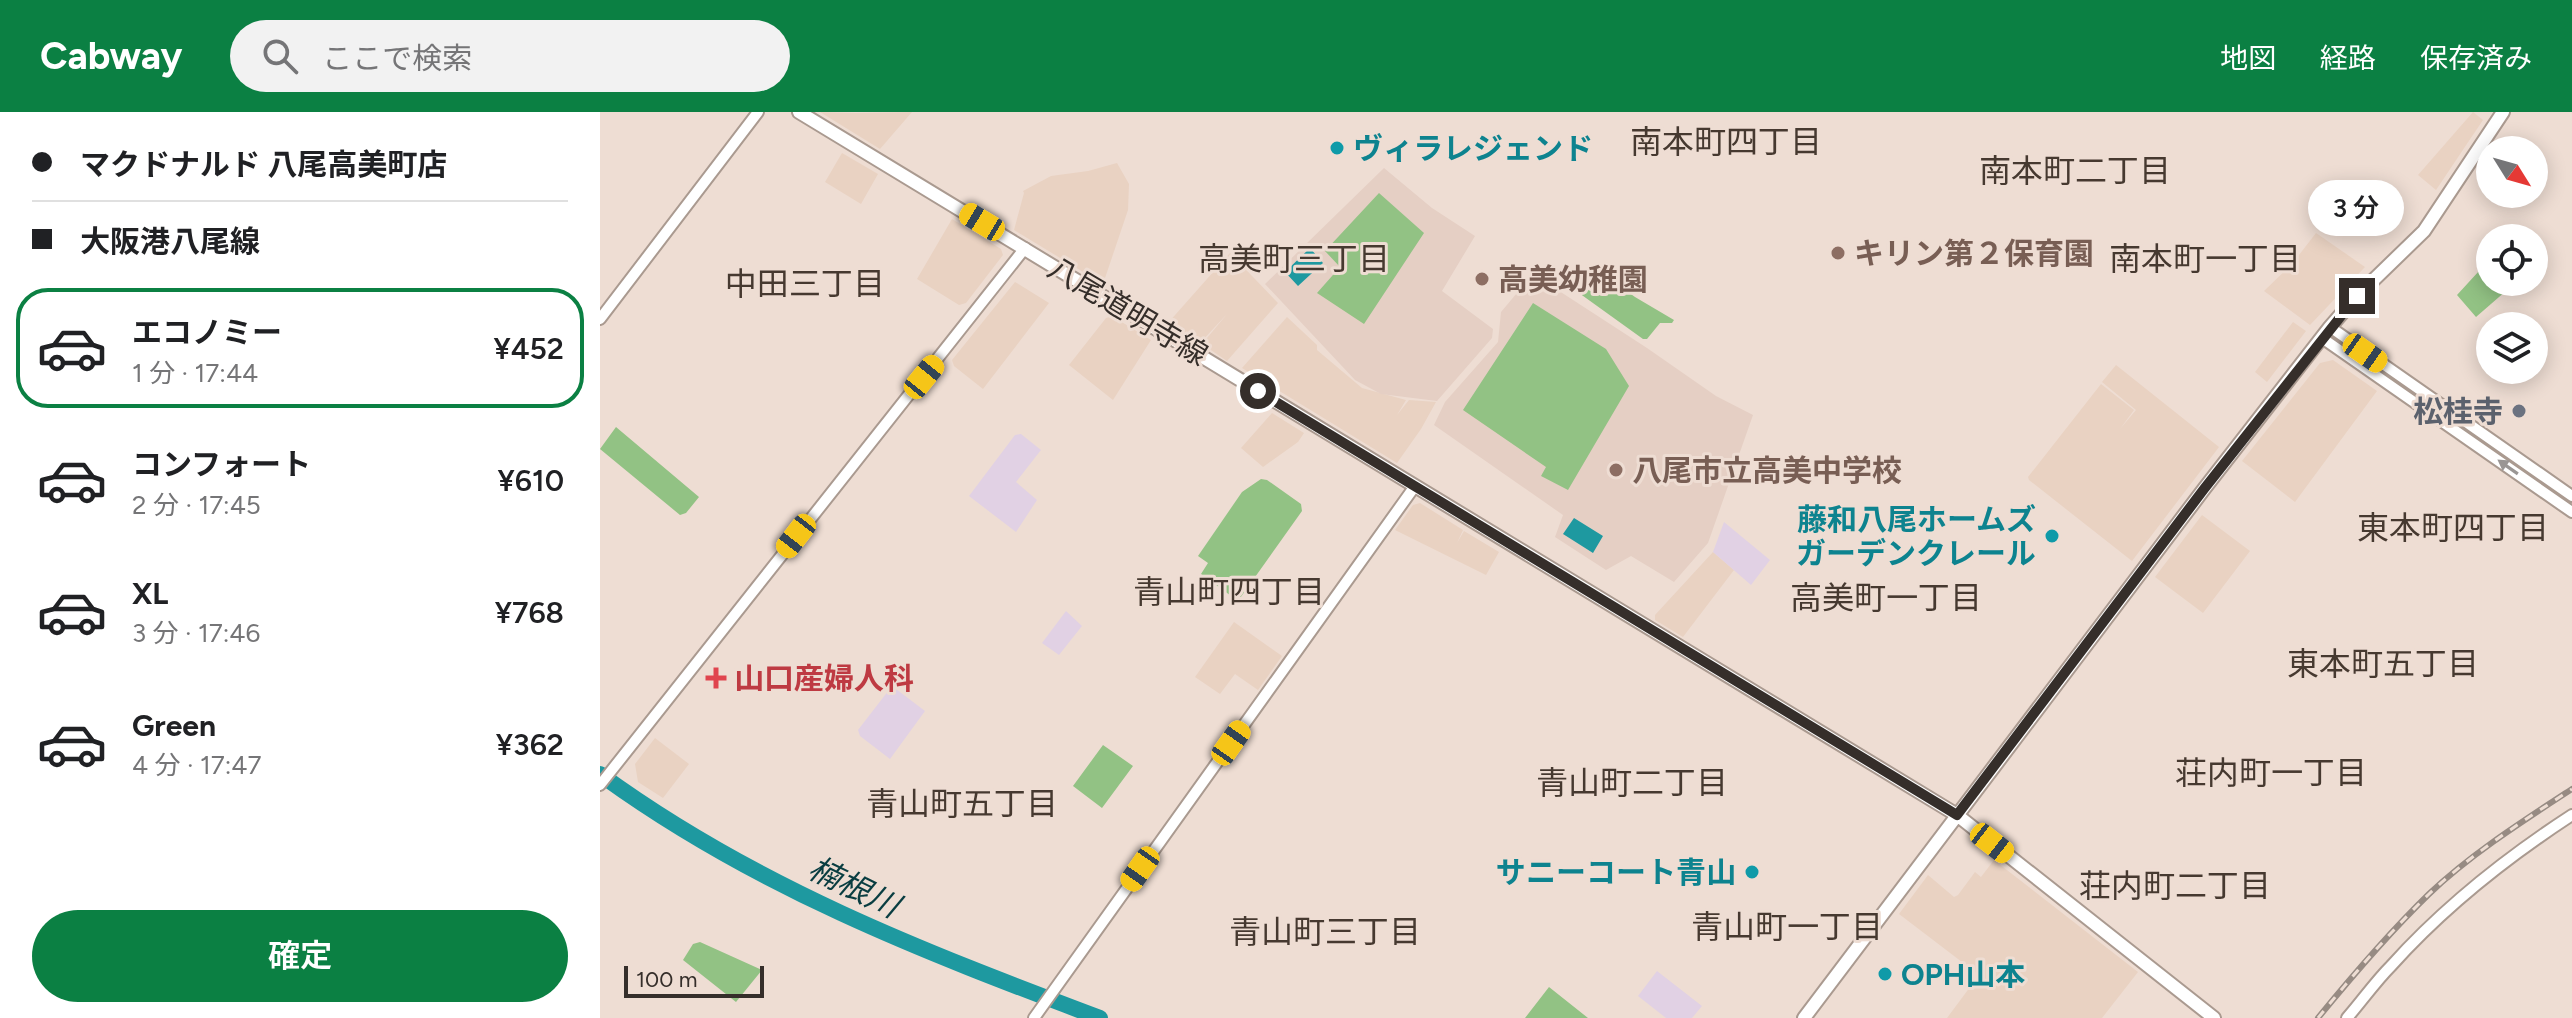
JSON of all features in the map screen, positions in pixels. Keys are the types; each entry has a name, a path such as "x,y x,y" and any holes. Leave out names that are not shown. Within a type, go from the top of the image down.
{"main road":[{"name":"八尾道明寺線","path":"799,112 1957,815 2214,1018"},
{"path":"1804,1018 2326,333 2357,296 2424,231 2503,112"}],"street":[{"path":"600,319 758,112"},
{"path":"603,781 1025,248"},
{"path":"2326,333 2572,496"},
{"path":"2326,333 2572,512"},
{"path":"1034,1018 1415,486"},
{"path":"2347,1018 2390,967 2439,917 2509,858 2572,815"}],"shaded area":[{"path":"820,112 856,113 912,112 880,149"},
{"path":"2473,112 2483,120 2436,190 2418,175"},
{"path":"842,153 878,174 861,204 825,182"},
{"path":"1117,163 1129,184 1128,210 1103,284 1014,230 1023,191 1051,176"},
{"path":"1384,168 1432,208 1475,236 1442,291 1493,329 1492,338 1437,401 1381,394 1355,380 1265,284"},
{"path":"952,219 1001,249 1003,255 966,303 959,305 917,279"},
{"path":"2316,233 2365,267 2310,325 2264,291 2292,264"},
{"path":"1230,253 1278,303 1227,361 1202,344 1227,314 1201,342 1168,323"},
{"name":"八尾市立高美中学校","path":"1533,274 1716,396 1753,415 1708,543 1674,582 1631,556 1606,570 1555,537 1563,515 1434,425 1445,402 1498,342 1501,312"},
{"path":"1015,282 1049,303 983,389 954,366 952,360"},
{"path":"1112,316 1151,340 1113,400 1069,365 1106,318"},
{"path":"1287,317 1317,345 1317,350 1362,388 1406,400 1397,415 1409,400 1436,402 1397,463 1242,368"},
{"path":"2293,322 2306,331 2267,382 2255,372"},
{"path":"2333,360 2377,391 2295,502 2242,461 2320,363"},
{"path":"2116,365 2219,447 2132,561 2028,477 2101,384 2134,410 2120,429 2136,410 2102,382"},
{"path":"1272,413 1304,433 1298,442 1263,467 1241,448"},
{"path":"1021,434 1041,450 1016,482 1037,500 1016,532 969,496 1015,435"},
{"path":"1420,503 1463,530 1457,543 1464,531 1499,552 1486,575 1395,530 1413,505"},
{"path":"2202,515 2250,551 2203,613 2155,577"},
{"path":"1724,522 1770,560 1751,585 1713,552"},
{"path":"1713,552 1734,570 1683,637 1655,620 1655,615"},
{"path":"1066,611 1082,626 1059,655 1042,643"},
{"path":"1234,622 1282,656 1258,690 1235,674 1220,694 1195,677"},
{"path":"892,686 925,711 890,759 860,736 858,730"},
{"path":"655,738 689,764 663,798 638,782 635,764"},
{"path":"1994,860 2138,972 2102,1018 1947,1018 1979,975 1899,914 1928,875 1954,897 1975,872 1981,877"},
{"path":"1657,971 1702,1006 1692,1018 1666,1018 1638,996"}],"green space":[{"path":"1379,193 1424,233 1364,324 1317,293 1340,267 1325,251"},
{"path":"1590,265 1674,320 1672,323 1660,323 1647,339 1643,339 1577,291"},
{"path":"2476,274 2476,296 2500,296 2482,312 2476,312 2476,317 2457,295"},
{"path":"1533,303 1606,349 1629,386 1568,490 1541,476 1546,467 1463,410"},
{"path":"616,427 699,497 686,513 680,515 600,449"},
{"path":"1261,479 1301,504 1302,511 1238,601 1201,574 1208,563 1198,556 1242,492"},
{"path":"1103,745 1133,766 1102,808 1073,786"},
{"path":"700,942 762,970 736,1002 683,960 693,944"},
{"path":"1549,987 1588,1018 1525,1018"}],"water":[{"path":"1310,248 1323,263 1298,286 1285,272"},
{"path":"1574,518 1603,536 1593,553 1563,534"}],"waterway":[{"name":"楠根川","path":"600,774 718,850 779,883 904,941 1100,1018"}],"railway":[{"path":"2318,1018 2386,939 2445,879 2498,838 2572,789"}],"place":[{"name":"ヴィラレジェンド","path":"1337,148"},
{"name":"キリン第２保育園","path":"1838,253"},
{"name":"高美幼稚園","path":"1482,279"},
{"name":"松桂寺","path":"2519,411"},
{"name":"八尾市立高美中学校","path":"1616,470"},
{"name":"藤和八尾ホームズ ガーデンクレール","path":"2052,536"},
{"name":"山口産婦人科","path":"716,678"},
{"name":"サニーコート青山","path":"1752,872"},
{"name":"OPH山本","path":"1885,974"}],"district":[{"name":"南本町四丁目","path":"1726,142"},
{"name":"南本町二丁目","path":"2075,171"},
{"name":"高美町三丁目","path":"1294,259"},
{"name":"南本町一丁目","path":"2205,259"},
{"name":"中田三丁目","path":"805,284"},
{"name":"東本町四丁目","path":"2453,528"},
{"name":"青山町四丁目","path":"1229,592"},
{"name":"高美町一丁目","path":"1886,598"},
{"name":"東本町五丁目","path":"2383,664"},
{"name":"荘内町一丁目","path":"2271,773"},
{"name":"青山町二丁目","path":"1632,783"},
{"name":"青山町五丁目","path":"962,804"},
{"name":"荘内町二丁目","path":"2175,886"},
{"name":"青山町一丁目","path":"1787,927"},
{"name":"青山町三丁目","path":"1325,932"}],"route":[{"path":"1258,391 1957,815 2204,489 2357,296"}]}
